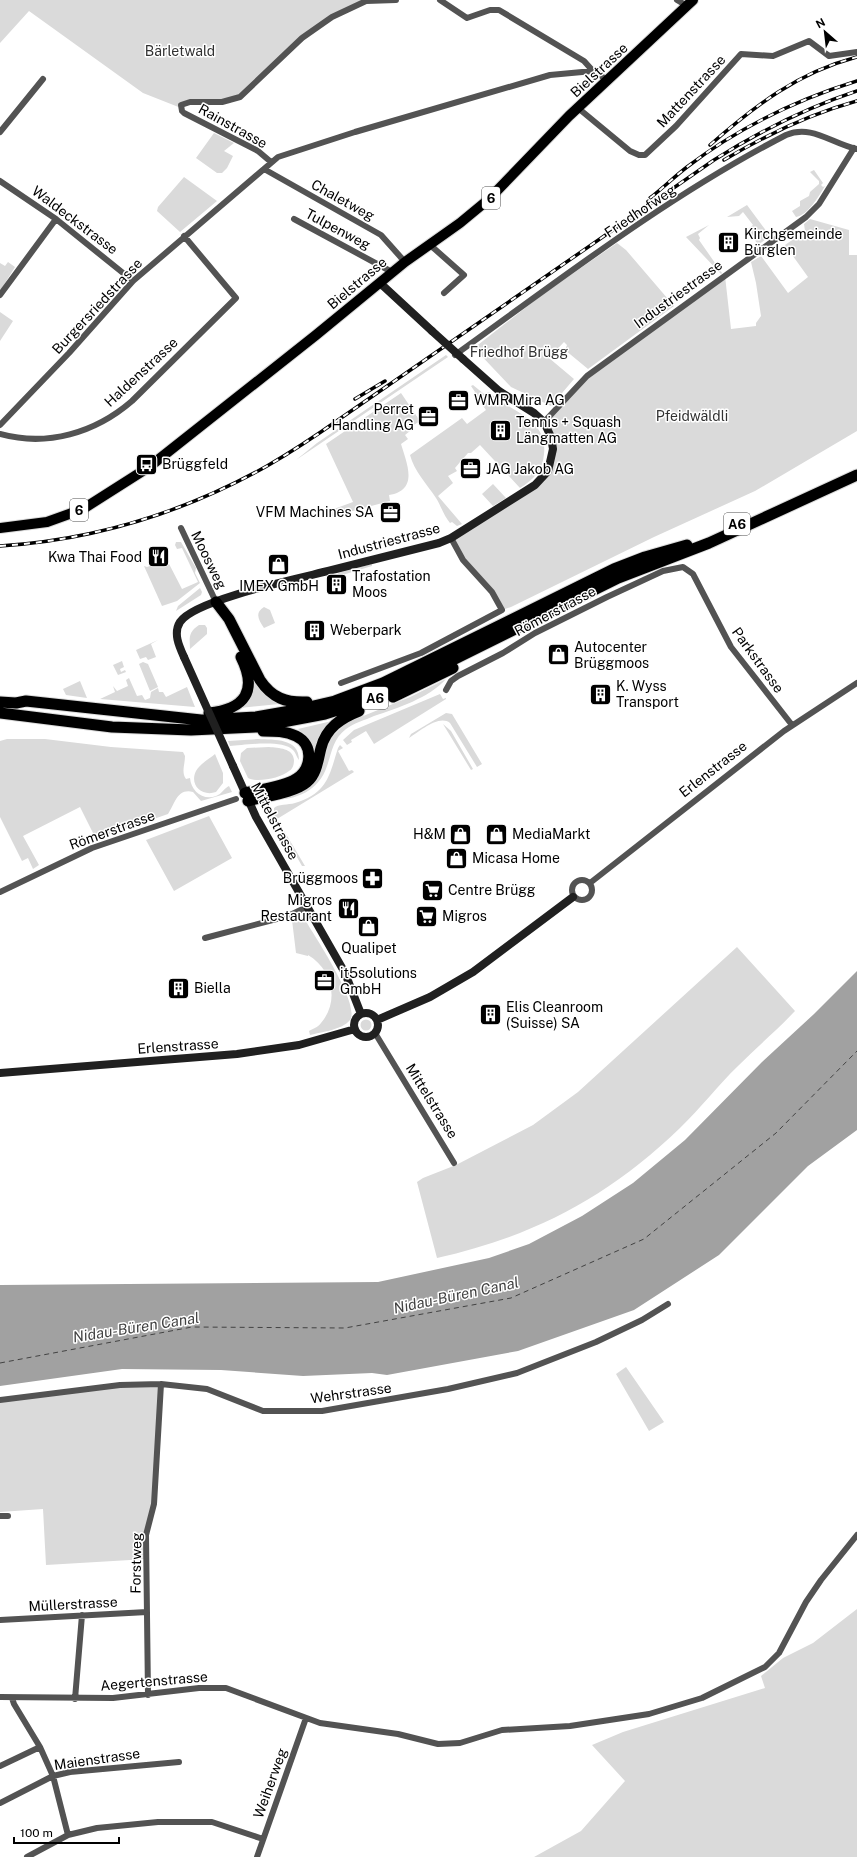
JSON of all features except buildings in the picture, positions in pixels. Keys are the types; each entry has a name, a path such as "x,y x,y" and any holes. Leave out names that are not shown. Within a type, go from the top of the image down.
{"highway":[{"name":"A6","path":"0,714 112,727 191,730 228,729 296,720 360,704 376,698 510,632 645,557 707,538 857,470"},
{"name":"A6","path":"0,702 16,703 26,701 112,712 184,717 201,720 256,717 335,701 383,683 424,665 514,618 616,574 709,543 857,475"},
{"path":"216,602 229,619 260,680 271,693 276,697 289,702 335,701"},
{"path":"184,717 230,709 242,701 248,691 249,681 246,668 227,630 216,602"},
{"path":"243,798 280,788 299,787 312,778 325,736 342,718 426,682 453,668 510,632"},
{"path":"0,695 26,701"},
{"path":"228,729 280,732 292,734 301,739 309,755 307,767 303,774 280,788"}],"main road":[{"name":"Bielstrasse","path":"0,528 35,524 71,514 95,502 129,481 305,344 392,272 489,199 578,108 690,3"},
{"name":"Industriestrasse","path":"184,656 177,638 178,627 183,618 189,614 235,595 451,538 528,490 545,476 550,466 553,449 552,437 544,422 534,413 499,391 380,283"},
{"name":"Mittelstrasse","path":"184,656 243,798 347,977 362,1014"},
{"path":"377,1020 430,997 478,968 573,896"},
{"path":"362,1014 370,1014 377,1020 378,1028 375,1033 364,1036 355,1029 355,1020 362,1014"},
{"name":"Erlenstrasse","path":"0,1073 243,1054 299,1045 355,1029"}],"street":[{"name":"Rainstrasse","path":"396,0 366,1 332,17 302,38 240,97 222,102 190,102 181,105 182,111 258,151 271,162 286,153 505,87 555,74 593,71"},
{"path":"440,0 467,18 490,10 499,10 584,61 593,71 598,72 607,82"},
{"path":"677,0 690,3"},
{"name":"Mattenstrasse","path":"578,108 630,151 639,155 645,155 676,126 741,54 773,56 809,41 829,56 857,52"},
{"path":"0,132 42,79"},
{"name":"Friedhofweg","path":"454,356 660,211 721,170 789,134 802,131 818,135 855,149"},
{"name":"Industriestrasse","path":"544,422 587,376 806,217 819,204 855,149"},
{"name":"Burgersriedstrasse","path":"0,425 69,353 133,281 271,162"},
{"name":"Chaletweg","path":"264,168 381,235 405,262"},
{"name":"Waldeckstrasse","path":"0,181 56,219 133,281"},
{"path":"0,295 56,219"},
{"name":"Tulpenweg","path":"294,219 392,272"},
{"name":"Haldenstrasse","path":"0,434 24,438 66,436 84,431 116,414 132,401 236,298 184,236"},
{"path":"429,244 464,275 444,292"},
{"name":"Moosweg","path":"181,528 216,602"},
{"path":"341,683 421,653 502,610 492,592 463,560 451,538"},
{"name":"Römerstrasse","path":"446,690 451,681 458,676 556,622 646,578 663,571 683,567"},
{"name":"Parkstrasse","path":"683,567 692,574 731,647 792,725"},
{"name":"Erlenstrasse","path":"590,883 792,725 857,683"},
{"name":"Römerstrasse","path":"0,892 92,848 243,798"},
{"path":"584,880 590,883 592,890 588,899 582,901 573,896 572,887 575,882 584,880"},
{"path":"205,938 288,916 307,907"},
{"name":"Mittelstrasse","path":"375,1033 454,1163"},
{"name":"Wehrstrasse","path":"0,1400 120,1385 161,1384 207,1389 263,1411 322,1411 448,1389 516,1373 596,1342 642,1320 668,1304"},
{"name":"Forstweg","path":"148,1695 146,1535 154,1504 161,1384"},
{"path":"0,1516 8,1516"},
{"name":"Aegertenstrasse","path":"0,1697 75,1699 113,1698 199,1688 226,1688 306,1718 336,1726 398,1734 438,1744 460,1743 502,1730 611,1721 674,1708 702,1698 751,1676 774,1660 783,1647 806,1602 821,1580 857,1535"},
{"name":"Müllerstrasse","path":"0,1620 147,1612"},
{"path":"75,1699 82,1615"},
{"path":"12,1698 14,1704 40,1747 53,1776 68,1835"},
{"name":"Weiherweg","path":"257,1857 306,1718"},
{"path":"0,1766 40,1747"},
{"name":"Maienstrasse","path":"0,1803 53,1776 70,1772 179,1762"},
{"path":"27,1857 68,1835 97,1828 158,1822 212,1822 263,1839"}],"green space":[{"name":"Bärletwald","path":"0,0 396,0 366,1 332,17 232,100 190,102 181,108 143,93 29,11 0,43"},
{"path":"214,133 234,143 224,151 233,156 227,168 222,173 217,173 196,158"},
{"path":"814,170 823,183 821,185 823,187 825,186 808,209 800,216 796,217 792,211 800,206 800,201 809,196 810,192 819,184 819,181 810,172"},
{"path":"184,177 217,201 180,232 157,211 158,207"},
{"path":"747,205 770,236 758,245 748,229 753,225 743,212 739,216 727,217"},
{"name":"Pfeidwäldli","path":"810,219 849,230 849,255 857,255 857,431 755,491 654,537 502,610 492,592 463,560 451,538 535,485 552,458 544,422 576,387 725,276 731,329 756,326 756,323 761,316 751,262 761,256 788,293 808,277 785,245 805,231 804,224"},
{"path":"709,225 698,234 700,238 699,240 722,273 721,274 686,237"},
{"name":"Friedhof Brügg","path":"617,243 626,250 674,306 588,369 565,350 567,345 564,342 549,358 574,379 551,406 511,387 474,348 543,294"},
{"path":"8,262 15,267 0,291 0,263 5,266"},
{"path":"0,312 13,321 0,341"},
{"path":"446,355 448,357 296,460 317,443"},
{"path":"473,385 484,394 489,392 534,424 540,432 544,442 544,454 542,465 539,470 529,482 520,488 480,445 471,453 468,453 455,468 457,471 448,476 453,483 438,496 462,524 457,526 452,522 450,523 444,514 436,498 418,472 410,455 462,418 467,424 486,410 474,393 475,392 471,386"},
{"path":"401,393 420,421 409,428 410,431 405,435 408,439 401,444 408,468 408,482 404,488 389,495 390,501 326,518 323,513 353,502 326,444"},
{"path":"493,484 506,498 493,506 482,494"},
{"path":"176,542 181,542 196,568 195,573 200,583 177,601 162,606 144,566 147,567 167,560 182,589 198,582 182,548 177,549 175,545"},
{"path":"372,564 372,566 339,576 338,573"},
{"path":"200,588 202,592 201,595 176,611 178,606"},
{"path":"264,607 270,610 275,623 264,628 258,614"},
{"path":"199,625 205,625 207,628 207,634 190,649 191,633"},
{"path":"158,640 151,644 156,657 148,660 146,657 140,659 136,650"},
{"path":"122,661 124,667 120,669 121,672 125,670 126,672 118,675 113,665"},
{"path":"143,662 148,664 158,687 150,691 139,664"},
{"path":"251,674 262,692 279,704 240,708"},
{"path":"129,678 137,696 142,695 145,700 150,698 151,692 158,688 159,692 163,692 166,697 187,687 195,707 100,699 115,692 113,686 117,691 128,686 126,680"},
{"path":"446,679 431,692 413,702 374,716 346,729 336,741 323,775 312,788 298,796 281,800 272,800 321,771 327,747 332,737 346,723 410,697"},
{"path":"80,681 87,698 66,695 63,689"},
{"path":"440,694 443,699 446,699 374,744 366,731 351,740 352,742 347,745 343,740 354,730"},
{"path":"446,713 452,714 482,764 477,767 450,723 445,721 435,722 409,738 411,734"},
{"path":"332,721 315,753 308,739 298,729"},
{"path":"443,724 451,731 473,769 471,770"},
{"path":"7,739 45,739 111,747 183,752 185,756 183,771 186,779 190,778 195,791 198,794 207,797 216,796 229,786 232,792 201,801 193,792 183,792 177,798 168,814 96,839 80,807 23,836 39,865 33,869 28,858 22,861 0,817 0,741"},
{"path":"258,739 278,740 291,744 298,753 299,760 293,750 281,745 263,744 230,746 228,741"},
{"path":"340,745 343,748 338,751 349,771 352,770 354,772 277,819 305,866 302,866 274,817 274,808 306,799 320,789 329,776"},
{"path":"269,747 285,749 291,753 294,760 291,769 285,774 269,779 257,780 248,778 240,761 241,753 247,748"},
{"path":"215,754 223,773 223,783 216,792 206,793 198,789 194,781 194,776 200,766"},
{"path":"209,816 232,858 174,891 146,840"},
{"path":"297,917 304,918 325,953 343,985 352,1012 350,1020 342,1026 310,1035 309,1031 320,1025 327,1014 332,996 331,986 323,968 316,961 308,955 296,953 292,920"},
{"path":"737,947 795,1011 731,1073 680,1128 653,1152 597,1194 568,1211 506,1238 473,1249 437,1258 417,1182 423,1178 456,1165 533,1125 578,1092"},
{"path":"366,1019 370,1021 372,1025 370,1029 366,1031 362,1029 360,1025 362,1021"},
{"path":"626,1367 664,1422 649,1431 616,1374"},
{"path":"161,1384 154,1504 146,1535 147,1559 46,1565 43,1509 0,1512 0,1400 120,1385"},
{"path":"857,1609 857,1857 534,1857 581,1831 625,1781 592,1745 623,1732 765,1688 761,1676 783,1658 813,1643"}],"water":[{"name":"Nidau-Büren Canal","path":"857,971 857,1130 808,1166 719,1255 634,1310 518,1351 387,1375 372,1373 303,1376 221,1370 122,1369 0,1386 0,1285 378,1282 489,1258 529,1244 582,1216 633,1183 685,1140 762,1062 814,1014"}],"ferry route":[{"path":"0,1363 192,1327 345,1328 511,1298 644,1239 776,1133 857,1051"}],"railway":[{"path":"710,145 761,104 796,81 835,64 857,57"},
{"path":"650,198 706,153 768,116 812,97 857,81"},
{"path":"0,546 35,543 70,537 138,521 204,497 267,466 323,431 714,160 749,139 784,121 857,91"},
{"path":"724,160 789,126 822,112 857,101"},
{"path":"355,399 385,381"}],"place":[{"name":"Kirchgemeinde Bürglen","path":"728,242"},
{"name":"WMR Mira AG","path":"459,400"},
{"name":"Perret Handling AG","path":"429,417"},
{"name":"Tennis + Squash Längmatten AG","path":"500,430"},
{"name":"Brüggfeld","path":"146,464"},
{"name":"JAG Jakob AG","path":"470,469"},
{"name":"VFM Machines SA","path":"390,512"},
{"name":"Kwa Thai Food","path":"158,557"},
{"name":"IMEX GmbH","path":"279,564"},
{"name":"Trafostation Moos","path":"337,584"},
{"name":"Weberpark","path":"314,630"},
{"name":"Autocenter Brüggmoos","path":"559,655"},
{"name":"K. Wyss Transport","path":"600,694"},
{"name":"H&M","path":"461,834"},
{"name":"MediaMarkt","path":"497,834"},
{"name":"Micasa Home","path":"456,858"},
{"name":"Brüggmoos","path":"373,878"},
{"name":"Centre Brügg","path":"433,890"},
{"name":"Migros Restaurant","path":"348,908"},
{"name":"Migros","path":"427,916"},
{"name":"Qualipet","path":"369,926"},
{"name":"it5solutions GmbH","path":"325,981"},
{"name":"Biella","path":"179,988"},
{"name":"Elis Cleanroom (Suisse) SA","path":"490,1015"}]}
